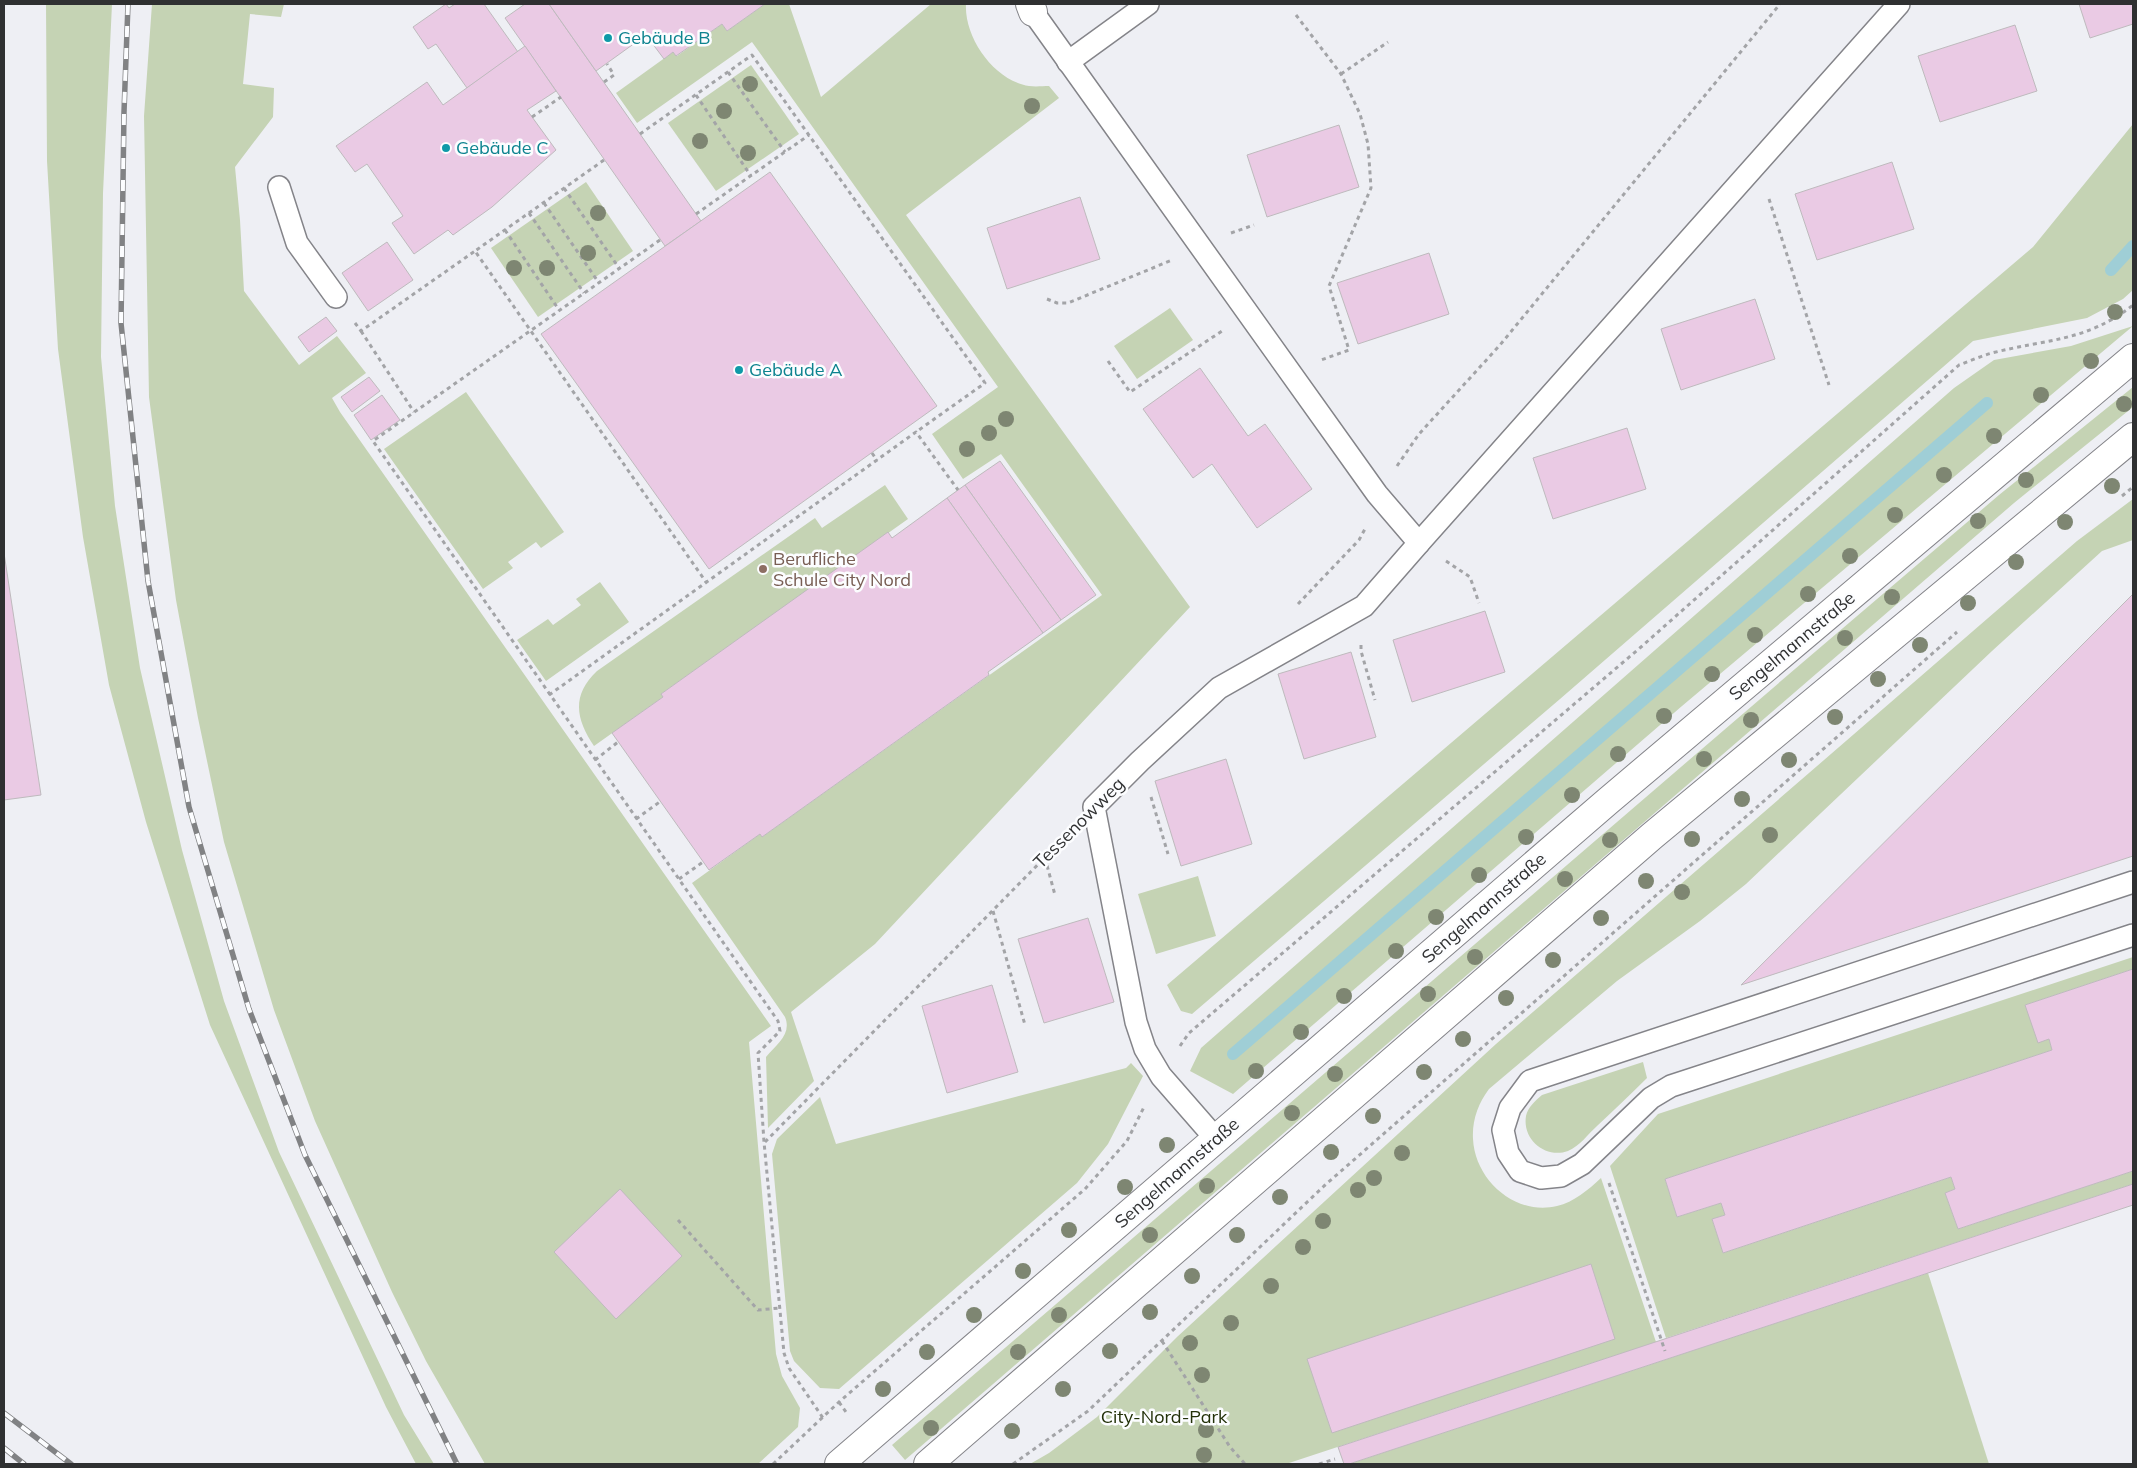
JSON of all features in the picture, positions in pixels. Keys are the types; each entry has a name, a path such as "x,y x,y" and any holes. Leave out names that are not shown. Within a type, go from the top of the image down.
{"main road":[{"name":"Sengelmannstraße","path":"839,1464 1615,795 2133,358"},
{"path":"928,1464 1644,843 2133,437"}],"lane":[{"path":"1068,62 1148,4"},
{"name":"Tessenowweg","path":"1094,807 1140,761 1219,688 1364,606 1899,4"},
{"path":"1032,8 1197,244 1377,494 1419,543"},
{"path":"279,187 297,244 336,297"},
{"path":"1094,807 1136,1022 1145,1049 1161,1076 1216,1139"},
{"path":"2133,882 1530,1081 1510,1108 1503,1130 1508,1153 1520,1171 1542,1178 1561,1176 1582,1164 1651,1098 1671,1086 2133,935"}],"path":[{"path":"1292,610 1359,540 1365,530 1377,494 1419,434 1500,345 1780,4"},
{"path":"1289,372 1349,350 1329,286 1371,188 1368,144 1360,114 1341,74 1296,14"},
{"path":"1341,74 1388,42"},
{"path":"549,695 985,384 752,55 640,134"},
{"path":"604,82 614,75 607,64"},
{"path":"728,72 785,152"},
{"path":"696,95 751,176"},
{"path":"532,117 561,97"},
{"path":"696,214 809,135"},
{"path":"361,331 604,160"},
{"path":"1758,163 1829,385"},
{"path":"564,188 619,268"},
{"path":"544,203 599,283"},
{"path":"529,213 584,293"},
{"path":"505,230 559,310"},
{"path":"660,240 374,441 549,695 778,1021 780,1031 758,1054 764,1142 784,1353 789,1368 823,1418"},
{"path":"1047,299 1057,303 1068,303 1171,261 1197,244"},
{"path":"475,251 706,582"},
{"path":"336,297 361,331 414,412"},
{"path":"773,1464 1085,1189 1127,1141 1161,1076 1189,1033 1641,647 1959,364 1991,353 2090,332 2112,321 2133,305"},
{"path":"1108,361 1130,392 1247,314"},
{"path":"916,432 958,490"},
{"path":"872,453 877,460"},
{"path":"2117,499 2133,487"},
{"path":"1419,543 1470,577 1479,603"},
{"path":"1364,606 1361,651 1376,700"},
{"path":"1013,1464 1088,1411 1324,1186 1958,632"},
{"path":"595,760 618,742"},
{"path":"1140,761 1168,854"},
{"path":"636,819 661,801"},
{"name":"Tessenowweg","path":"764,1142 1094,807"},
{"path":"1044,858 1055,896"},
{"path":"679,879 704,862"},
{"path":"993,910 1025,1025"},
{"path":"1598,1149 1665,1351"},
{"path":"678,1220 758,1310 779,1308"},
{"path":"1162,1340 1230,1447 1245,1464"},
{"path":"1319,1464 1335,1459"}],"green space":[{"path":"46,4 112,4 103,193 101,357 115,506 140,668 182,850 224,1001 279,1152 404,1415 434,1464 416,1464 386,1407 210,1025 146,822 109,685 83,537 58,349 47,161"},
{"path":"152,4 284,4 281,17 250,14 243,84 274,88 273,117 235,167 244,291 299,365 337,336 366,373 332,398 340,412 771,1026 749,1042 776,1354 782,1376 800,1408 798,1427 758,1464 485,1464 426,1361 392,1292 315,1121 274,1010 224,842 176,600 149,397 144,116"},
{"path":"765,4 789,4 821,97 931,4 966,4 970,30 976,44 994,67 1016,82 1029,86 1049,86 1059,98 906,215 1190,607 875,944 791,1012 814,1081 768,1128 766,1057 782,1039 787,1029 787,1023 785,1017 692,883 760,834 762,837 1102,595 1001,454 963,479 932,434 998,387 752,42 637,123 616,93 673,52 677,56 722,24 727,31"},
{"path":"751,65 799,134 716,191 668,123"},
{"path":"2133,124 2133,290 2123,299 2087,318 1973,341 1560,699 1192,1014 1181,1011 1167,985 2033,247"},
{"path":"586,182 633,251 538,317 491,248"},
{"path":"1170,308 1193,340 1137,379 1114,346"},
{"path":"2133,326 1682,706 1233,1094 1190,1071 1201,1048 1954,388 1994,360 2071,346"},
{"path":"2133,387 2133,407 2014,503 905,1460 892,1445 1999,495"},
{"path":"466,392 564,532 541,548 536,542 508,562 513,568 483,589 384,449"},
{"path":"885,485 908,519 661,694 663,697 594,746 583,726 579,708 583,689 597,671 815,518 822,528"},
{"name":"City-Nord-Park","path":"2133,499 2133,540 2102,551 1992,651 1746,884 1700,921 1617,981 1489,1089 1482,1100 1476,1112 1474,1125 1475,1154 1489,1181 1512,1200 1526,1206 1541,1208 1557,1206 1575,1199 1601,1178 1656,1342 1286,1464 1030,1464 1049,1453 1097,1417 1177,1337 1496,1044 2077,541"},
{"path":"600,582 629,622 546,681 517,640 548,619 553,625 581,605 576,599"},
{"path":"1198,876 1216,936 1156,954 1138,894"},
{"path":"2133,957 2133,969 2025,1005 2049,1039 2052,1050 1665,1179 1677,1217 1721,1203 1725,1215 1712,1219 1723,1253 1951,1177 1955,1189 1945,1193 1958,1229 2133,1171 2133,1184 1666,1338 1610,1166 1658,1114"},
{"path":"1643,1062 1647,1078 1576,1146 1560,1153 1552,1152 1537,1146 1532,1140 1526,1125 1526,1116 1530,1107 1542,1095"},
{"path":"1131,1063 1143,1076 1108,1144 1077,1183 839,1389 820,1388 794,1361 790,1351 772,1154 777,1139 820,1097 836,1144 1126,1068"},
{"path":"1928,1273 1989,1464 1349,1464 1355,1462"}],"building":[{"path":"446,4 449,8 455,4 484,4 518,52 467,88 436,44 428,49 413,27"},
{"path":"525,4 549,4 701,221 665,246 505,18"},
{"name":"Gebäude B","path":"549,4 765,4 727,31 722,24 676,56 673,52 664,59 646,35 596,71"},
{"path":"2079,4 2133,4 2133,24 2090,38"},
{"path":"2015,25 2037,91 1940,122 1918,56"},
{"name":"Gebäude C","path":"525,46 556,91 527,110 556,150 492,207 453,235 448,230 414,254 392,223 403,216 367,164 355,172 336,146 427,82 443,105"},
{"path":"1339,125 1359,187 1267,217 1247,155"},
{"path":"1892,162 1914,229 1817,260 1795,194"},
{"name":"Gebäude A","path":"770,172 937,406 709,569 541,334"},
{"path":"1080,197 1100,259 1007,289 987,228"},
{"path":"387,242 413,280 368,311 342,273"},
{"path":"1429,253 1449,314 1358,344 1337,283"},
{"path":"1755,299 1775,359 1681,390 1661,329"},
{"path":"326,317 337,331 309,352 298,337"},
{"path":"1200,368 1248,436 1265,424 1312,489 1257,528 1212,464 1193,478 1143,409"},
{"path":"369,377 380,391 352,412 341,397"},
{"path":"382,395 400,420 371,440 354,415"},
{"path":"1627,428 1646,489 1553,519 1533,458"},
{"path":"1000,461 1096,595 1061,620 965,485"},
{"path":"965,485 1061,620 1043,633 947,498"},
{"path":"947,498 1043,633 988,672 989,675 762,837 760,834 709,870 612,733 663,697 661,694 888,532 892,538"},
{"path":"4,553 41,795 4,800"},
{"path":"2133,594 2133,856 1741,985 1991,736"},
{"path":"1485,611 1505,672 1412,702 1393,640"},
{"path":"1351,652 1376,737 1304,759 1278,674"},
{"path":"1226,759 1252,844 1181,866 1155,781"},
{"path":"1088,918 1114,1002 1044,1023 1018,939"},
{"path":"2133,969 2133,1171 1958,1229 1945,1193 1955,1189 1951,1177 1723,1253 1712,1219 1725,1215 1721,1203 1677,1217 1665,1179 2052,1050 2049,1039 2038,1043 2025,1005"},
{"path":"992,985 1018,1072 947,1093 922,1006"},
{"path":"2133,1184 2133,1205 1928,1273 1349,1464 1344,1464 1338,1447"},
{"path":"620,1189 682,1256 616,1319 554,1252"},
{"path":"1591,1264 1615,1339 1332,1433 1307,1359"}],"waterway":[{"path":"2111,270 2133,246"},
{"path":"1233,1054 1987,403"}],"railway":[{"path":"128,4 124,112 121,323 148,581 189,807 249,1009 305,1155 457,1464"},
{"path":"4,1413 71,1464"},
{"path":"4,1448 24,1464"}],"place":[{"name":"Gebäude B","path":"608,38"},
{"name":"Gebäude C","path":"446,148"},
{"name":"Gebäude A","path":"739,370"},
{"name":"Berufliche Schule City Nord","path":"763,569"}]}
